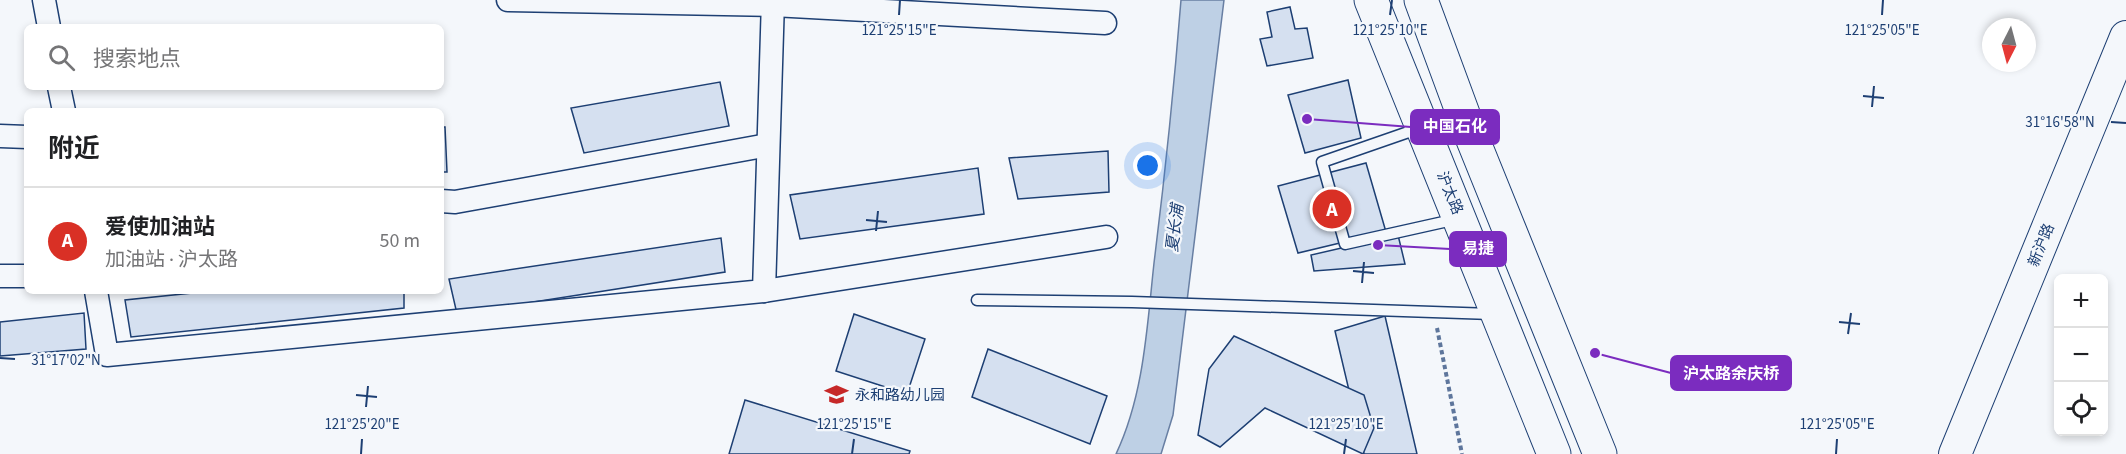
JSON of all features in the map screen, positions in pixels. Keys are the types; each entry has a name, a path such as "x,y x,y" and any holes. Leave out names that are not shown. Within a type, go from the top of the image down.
{"main road":[{"name":"沪太路","path":"1371,0 1554,454"},
{"path":"1421,0 1469,130 1600,454"},
{"name":"新沪路","path":"1955,454 2126,37"}],"street":[{"path":"44,0 48,24"},
{"path":"508,0 773,3 1105,23"},
{"path":"764,291 773,3"},
{"path":"60,90 64,108"},
{"path":"0,136 24,137"},
{"path":"444,201 455,202 768,145"},
{"path":"97,294 107,355 764,291 1106,237"},
{"path":"0,276 24,276"}],"lane":[{"path":"1423,127 1323,162 1345,244 1460,218"},
{"path":"977,300 1131,302 1498,314"}],"path":[{"path":"1434,312 1462,454"}],"water":[{"name":"夏长浦","path":"1181,0 1224,0 1173,415 1161,454 1116,454 1133,408 1143,360 1166,164"}],"building":[{"path":"1290,7 1295,29 1307,28 1313,58 1267,66 1260,39 1272,37 1267,12"},
{"path":"1348,80 1361,138 1305,153 1288,95"},
{"path":"720,82 729,126 584,153 571,108"},
{"path":"444,127 445,127 447,172 444,172"},
{"path":"1108,151 1109,192 1018,199 1009,158"},
{"path":"1366,163 1386,232 1298,253 1278,186"},
{"path":"978,168 984,214 800,239 790,195"},
{"path":"1398,235 1405,264 1314,271 1311,255"},
{"path":"721,238 725,272 457,314 449,279"},
{"path":"183,294 404,294 404,308 131,337 125,300"},
{"path":"84,313 86,349 0,356 0,322"},
{"path":"854,314 925,339 907,394 836,371"},
{"path":"1385,316 1417,454 1364,454 1335,331"},
{"path":"1234,336 1364,395 1374,428 1363,454 1265,408 1220,447 1198,435 1209,369"},
{"path":"988,349 1107,396 1090,444 972,397"},
{"path":"745,400 910,451 909,454 729,454"}],"place":[{"name":"中国石化","path":"1307,119"},
{"name":"爱使加油站","path":"1332,209"},
{"name":"易捷","path":"1378,245"},
{"name":"沪太路余庆桥","path":"1595,353"},
{"name":"永和路幼儿园","path":"837,395"}]}
